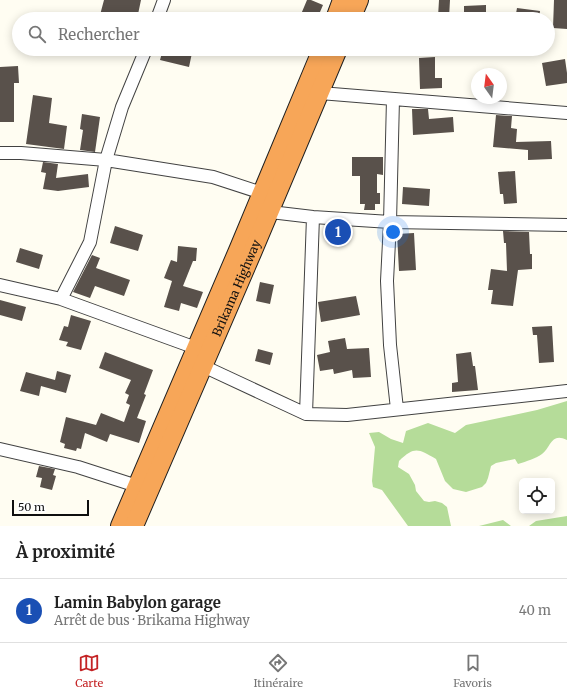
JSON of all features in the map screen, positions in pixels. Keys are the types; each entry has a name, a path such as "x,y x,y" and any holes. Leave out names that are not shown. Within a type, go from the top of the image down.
{"highway":[{"path":"338,12 342,0"},
{"path":"354,12 358,0"},
{"name":"Brikama Highway","path":"262,211 262,193 319,56"},
{"name":"Brikama Highway","path":"134,526 203,366 262,211 320,93 335,56"},
{"name":"Brikama Highway","path":"120,526 196,348 246,251"}],"street":[{"path":"160,12 164,0"},
{"path":"61,299 90,242 106,160 122,107 143,56"},
{"path":"320,93 567,113"},
{"path":"394,99 387,281 390,345 397,409"},
{"path":"0,153 21,153 106,160 213,177 262,193"},
{"path":"262,211 313,217 390,222 567,225"},
{"path":"306,414 313,217"},
{"path":"0,285 61,299 196,348"},
{"path":"203,366 306,414 347,414 567,391"},
{"path":"0,449 78,467 137,486"}],"green space":[{"path":"567,401 567,440 562,438 554,439 542,454 525,462 518,464 515,459 496,463 491,466 486,483 482,487 466,492 453,489 445,481 436,459 421,451 413,451 399,461 398,467 409,474 415,485 416,491 424,501 435,501 442,503 447,507 451,526 408,526 382,490 373,487 372,481 375,447 369,433 379,432 391,439 403,443 406,431 428,423 455,433 466,425 537,410"},
{"path":"567,516 567,526 529,526 536,521"},
{"path":"503,520 511,526 479,526"}],"building":[{"path":"104,0 141,0 138,12 101,12"},
{"path":"307,0 323,5 320,12 302,12"},
{"path":"439,0 450,0 449,12 438,12"},
{"path":"554,0 567,0 567,29 555,28 555,12 554,12"},
{"path":"486,5 486,12 464,12 464,6"},
{"path":"517,8 540,11 540,12 516,12"},
{"path":"161,56 191,56 189,67 160,60"},
{"path":"435,57 435,78 442,78 442,88 420,89 419,58"},
{"path":"565,59 567,83 546,86 542,63"},
{"path":"18,66 19,83 14,83 14,122 0,122 0,67"},
{"path":"33,95 52,98 49,123 67,126 64,149 26,144"},
{"path":"412,109 428,109 429,119 453,117 454,132 413,135"},
{"path":"82,114 100,117 95,152 80,150 83,130 80,129"},
{"path":"496,115 512,116 511,128 517,129 516,142 551,141 552,159 528,160 528,150 493,147"},
{"path":"352,157 383,157 383,175 377,174 377,193 380,193 380,204 375,204 375,210 364,210 365,204 360,204 360,176 352,176"},
{"path":"43,162 58,164 56,178 88,174 89,187 58,191 43,189 46,173 41,172"},
{"path":"515,171 517,203 504,204 503,194 500,194 498,172"},
{"path":"403,187 430,189 429,206 402,204"},
{"path":"115,226 143,235 138,251 110,243"},
{"path":"503,231 529,232 530,254 532,254 532,269 518,270 513,306 491,304 493,290 488,290 491,269 507,271 506,243 504,243"},
{"path":"414,233 416,270 399,271 397,234"},
{"path":"178,246 197,248 196,261 193,261 183,286 203,292 197,308 181,303 179,311 164,307 172,281 164,278 171,260 177,262"},
{"path":"20,248 43,255 39,269 16,262"},
{"path":"92,255 100,258 96,268 130,280 124,296 95,286 90,298 73,292"},
{"path":"260,282 274,285 270,304 256,301"},
{"path":"356,296 360,315 321,322 318,302"},
{"path":"0,300 26,307 22,321 0,315"},
{"path":"71,315 91,321 81,350 66,346 68,342 59,340 64,326 68,327"},
{"path":"552,326 554,362 539,363 537,335 533,335 532,327"},
{"path":"345,338 347,349 369,348 371,377 353,378 352,370 334,374 333,369 320,371 317,355 330,352 328,341"},
{"path":"258,349 273,353 270,365 255,361"},
{"path":"105,352 153,370 144,394 146,395 137,418 146,421 139,443 110,434 107,442 85,433 81,449 77,448 76,451 64,448 65,444 60,442 66,417 96,425 101,413 124,422 130,405 126,403 129,395 125,393 131,380 99,368"},
{"path":"471,352 473,366 475,366 478,390 452,392 452,383 458,382 456,354"},
{"path":"57,371 71,375 66,393 41,386 39,396 20,391 26,372 55,380"},
{"path":"39,466 55,469 53,475 56,476 52,490 40,487 42,478 36,477"}],"place":[{"name":"Lamin Babylon garage","path":"338,232"}]}
